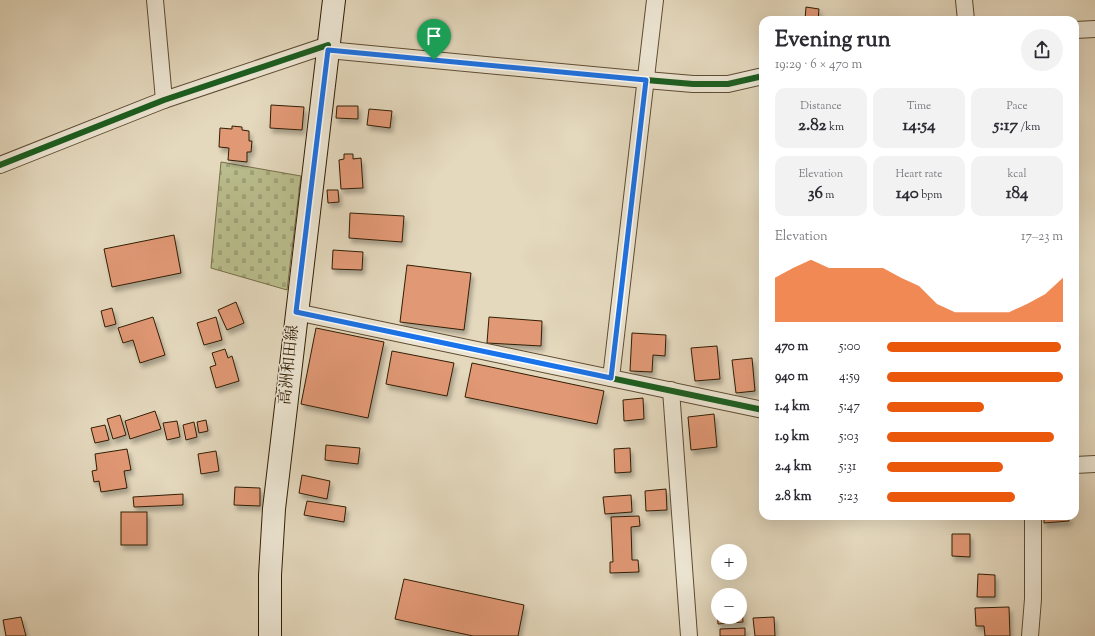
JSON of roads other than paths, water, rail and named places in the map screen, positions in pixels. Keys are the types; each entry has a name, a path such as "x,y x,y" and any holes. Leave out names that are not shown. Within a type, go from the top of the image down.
{"main road":[{"name":"高洲和田線","path":"270,636 270,576 274,509 296,312 334,0"}],"street":[{"path":"155,0 164,100"},
{"path":"611,378 655,0"},
{"path":"964,0 966,16"},
{"path":"1079,30 1095,29"},
{"path":"0,165 164,100 328,48 693,84 728,84 759,77"},
{"path":"296,312 759,409"},
{"path":"671,390 689,636"},
{"path":"1079,465 1095,464"},
{"path":"1030,636 1034,599 1033,520"}]}
